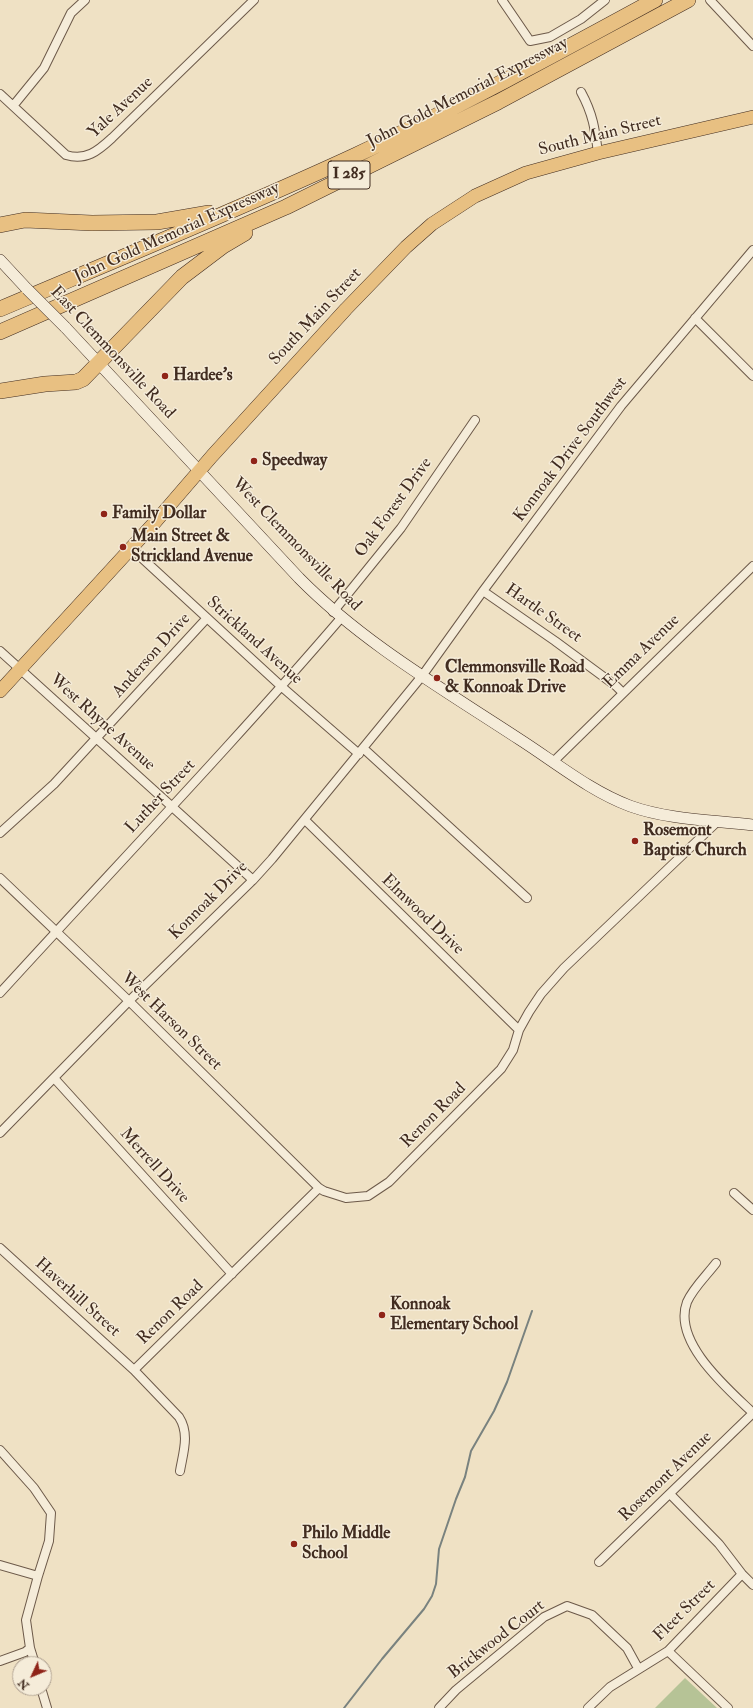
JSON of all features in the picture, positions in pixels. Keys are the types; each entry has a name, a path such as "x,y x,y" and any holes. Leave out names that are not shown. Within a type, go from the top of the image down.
{"highway":[{"name":"John Gold Memorial Expressway","path":"0,309 250,202 355,155 498,84 654,0"},
{"name":"John Gold Memorial Expressway","path":"0,332 286,207 498,102 688,0"},
{"path":"0,225 25,220 92,223 157,222 200,215 250,202"},
{"path":"0,391 45,384 76,382 83,379 182,277 223,246 286,207"}],"main road":[{"name":"South Main Street","path":"0,691 131,548 199,470 346,310 406,247 432,224 475,196 499,184 540,169 598,153 753,117"},
{"name":"East Clemmonsville Road","path":"0,260 199,470"},
{"name":"West Clemmonsville Road","path":"199,470 299,578 337,615 422,676 594,788 630,805 657,813 753,824"}],"street":[{"path":"13,106 44,68 71,13 85,0"},
{"name":"Yale Avenue","path":"0,94 66,155 78,157 93,154 112,138 254,0"},
{"path":"502,0 530,41 550,37 581,19 605,0"},
{"path":"710,0 753,46"},
{"path":"581,92 590,109 594,123 598,153"},
{"name":"Konnoak Drive Southwest","path":"422,676 483,591 621,406 753,250"},
{"path":"695,318 753,376"},
{"name":"Oak Forest Drive","path":"337,615 401,528 475,420"},
{"name":"Strickland Avenue","path":"131,548 282,687 361,751 527,898"},
{"name":"Emma Avenue","path":"554,761 622,692 753,566"},
{"name":"Hartle Street","path":"483,591 555,641 622,692"},
{"name":"Luther Street","path":"0,993 282,687 337,615"},
{"name":"Anderson Drive","path":"0,833 54,784 208,618"},
{"name":"West Rhyne Avenue","path":"0,651 253,880"},
{"name":"Konnoak Drive","path":"0,1133 129,1001 253,880 305,820 422,676"},
{"name":"Elmwood Drive","path":"305,820 519,1030"},
{"name":"Renon Road","path":"134,1370 319,1188 346,1198 368,1196 388,1182 501,1069 514,1050 519,1030 541,994 564,968 718,821"},
{"name":"West Harson Street","path":"0,878 129,1001 319,1188"},
{"name":"Merrell Drive","path":"54,1078 232,1274"},
{"path":"734,1193 753,1210"},
{"name":"Haverhill Street","path":"0,1248 134,1370 152,1387 179,1417 184,1428 185,1444 180,1471"},
{"path":"716,1263 688,1300 685,1313 688,1331 694,1348 711,1371 753,1413"},
{"name":"Rosemont Avenue","path":"599,1562 753,1413"},
{"path":"0,1450 34,1488 51,1512 49,1542 26,1620 32,1656"},
{"path":"670,1494 719,1544 742,1574 753,1585"},
{"path":"0,1565 38,1576"},
{"name":"Fleet Street","path":"588,1708 610,1687 638,1668 668,1651 742,1574"},
{"name":"Brickwood Court","path":"439,1708 445,1705 456,1690 544,1617 567,1606 592,1615 627,1648 638,1668"},
{"path":"0,1661 25,1652 30,1648"},
{"path":"668,1651 728,1708"},
{"path":"43,1696 47,1708"}],"green space":[{"path":"685,1678 717,1708 655,1708"}],"waterway":[{"path":"344,1708 382,1659 424,1609 432,1596 436,1584 439,1549 465,1477 471,1451 494,1411 507,1382 532,1311"}],"place":[{"name":"Hardee's","path":"165,376"},
{"name":"Speedway","path":"254,461"},
{"name":"Family Dollar","path":"104,514"},
{"name":"Main Street & Strickland Avenue","path":"123,547"},
{"name":"Clemmonsville Road & Konnoak Drive","path":"437,678"},
{"name":"Rosemont Baptist Church","path":"635,841"},
{"name":"Konnoak Elementary School","path":"382,1315"},
{"name":"Philo Middle School","path":"294,1544"}]}
